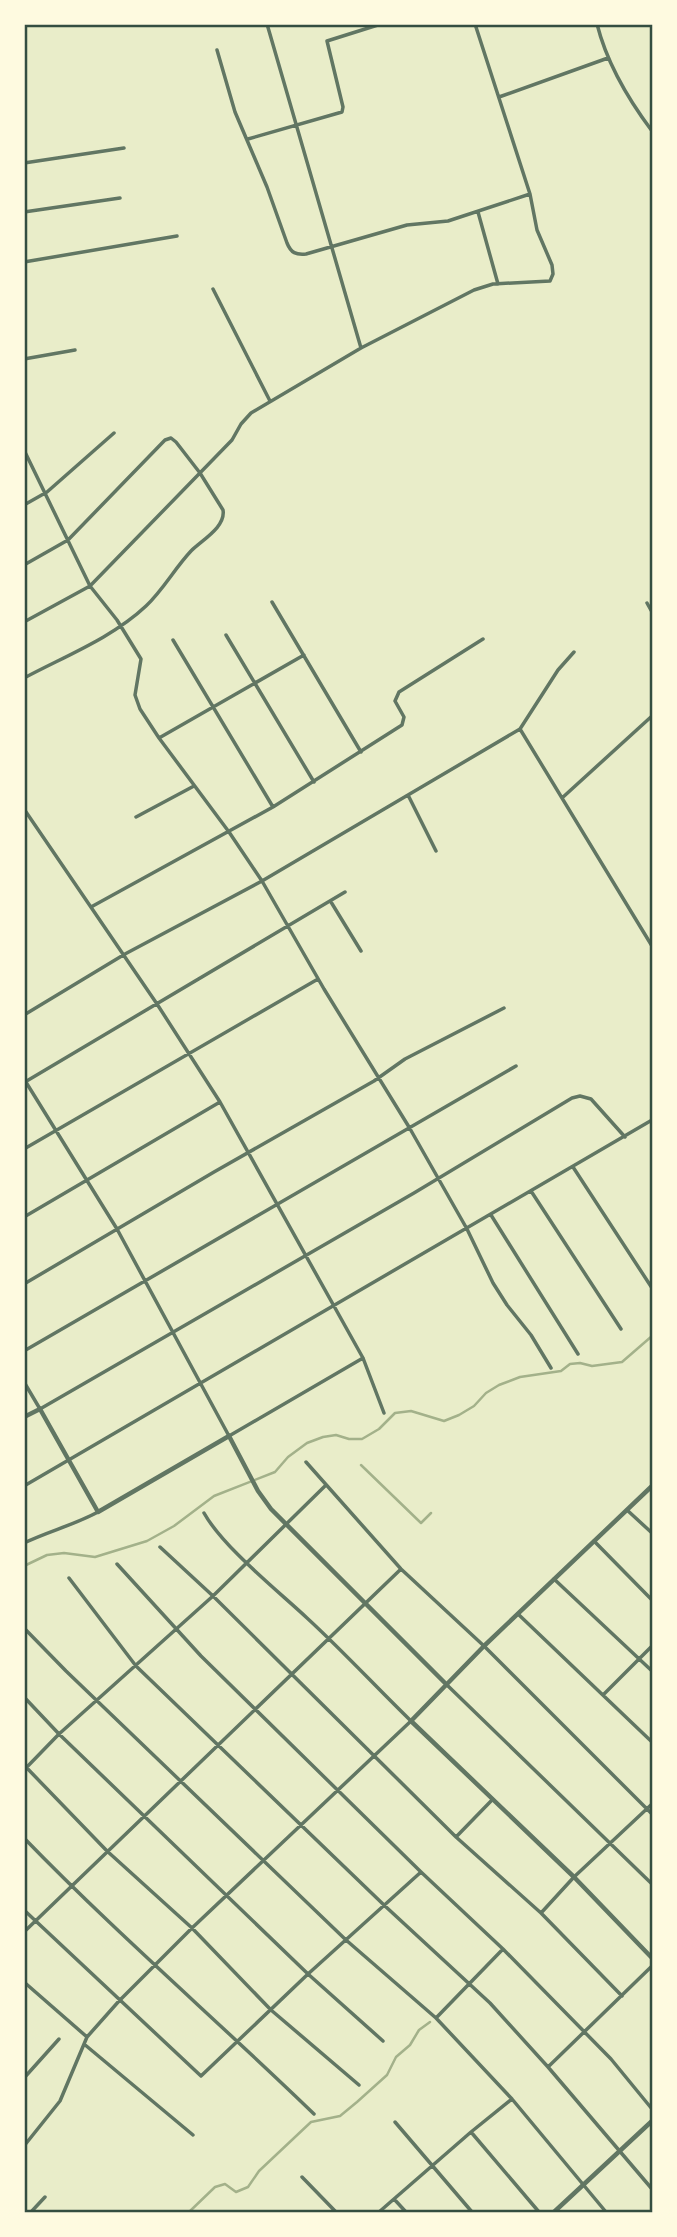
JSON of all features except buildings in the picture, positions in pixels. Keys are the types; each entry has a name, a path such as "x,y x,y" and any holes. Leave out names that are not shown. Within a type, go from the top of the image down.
{"street":[{"path":"267,24 361,348"},
{"path":"247,139 342,112 328,40 381,24"},
{"path":"24,622 90,586 232,440 251,413 361,348 474,290 498,284 550,281 553,274 552,265 537,230 530,194 475,24"},
{"path":"597,24 608,58 636,109 653,131"},
{"path":"217,50 235,112 290,250 297,254 332,249 407,225 448,221 530,194"},
{"path":"499,97 608,58"},
{"path":"24,163 124,148"},
{"path":"24,212 120,198"},
{"path":"478,211 498,284"},
{"path":"24,262 177,236"},
{"path":"213,289 270,401"},
{"path":"24,359 75,350"},
{"path":"24,505 47,492 114,433"},
{"path":"24,565 68,540 165,440 171,438 200,473 223,510 221,524 190,552 147,606 110,633 24,678"},
{"path":"24,450 47,492 90,586 112,612 141,659 142,666 135,695 140,709 262,881 318,979 410,1127 467,1229 493,1283 551,1368"},
{"path":"272,601 361,752"},
{"path":"647,603 653,612"},
{"path":"226,635 314,782"},
{"path":"91,907 273,807 361,752 404,722 395,701 399,692 483,639"},
{"path":"173,640 273,807"},
{"path":"24,1015 124,955 262,881 520,729 558,670 574,652"},
{"path":"159,738 304,655"},
{"path":"562,798 653,716"},
{"path":"520,729 653,946"},
{"path":"136,817 194,786"},
{"path":"408,795 436,851"},
{"path":"24,809 157,1004 220,1102 363,1359 384,1413"},
{"path":"345,892 25,1081 117,1229 250,1477 271,1510 653,1884"},
{"path":"331,901 361,951"},
{"path":"24,1149 318,979"},
{"path":"24,1284 378,1078 405,1059 505,1008"},
{"path":"24,1351 516,1066"},
{"path":"24,1417 439,1178 572,1098 580,1096 591,1099 625,1137"},
{"path":"24,1217 220,1102"},
{"path":"24,1486 653,1120"},
{"path":"573,1167 653,1288"},
{"path":"531,1191 621,1329"},
{"path":"491,1215 578,1354"},
{"path":"24,1543 98,1512 363,1359"},
{"path":"24,1382 98,1512"},
{"path":"306,1462 401,1569 484,1646 653,1814"},
{"path":"325,1486 214,1596 25,1767 107,1850 192,1928 271,2010 359,2085"},
{"path":"24,2146 60,2101 87,2037 119,2001 263,1860 374,1757 484,1646 653,1486"},
{"path":"627,1510 653,1533"},
{"path":"204,1513 210,1524 247,1562 330,1639 411,1721 574,1877 653,1958"},
{"path":"594,1541 653,1600"},
{"path":"160,1547 214,1596 456,1836 541,1913 622,1996"},
{"path":"117,1564 176,1631 338,1792 503,1949 611,2059 653,2109"},
{"path":"24,1931 401,1569"},
{"path":"69,1578 136,1665 469,1984 548,2067 653,2189"},
{"path":"554,1579 653,1671"},
{"path":"518,1614 653,1742"},
{"path":"24,1628 346,1940 436,2018 512,2099 606,2213"},
{"path":"603,1695 653,1647"},
{"path":"24,1697 308,1974 383,2041"},
{"path":"456,1836 492,1800"},
{"path":"541,1913 574,1877 653,1804"},
{"path":"24,1838 72,1887 314,2114"},
{"path":"24,1910 201,2076 421,1872"},
{"path":"436,2018 503,1949"},
{"path":"548,2067 653,1966"},
{"path":"24,1982 87,2037"},
{"path":"24,2078 60,2039"},
{"path":"84,2044 193,2135"},
{"path":"379,2213 512,2099"},
{"path":"554,2213 653,2121"},
{"path":"395,2122 472,2213"},
{"path":"471,2132 539,2213"},
{"path":"302,2177 336,2213"},
{"path":"31,2213 46,2197"},
{"path":"394,2199 406,2213"}],"waterway":[{"path":"24,1566 47,1555 64,1553 95,1557 147,1541 174,1526 214,1496 275,1472 288,1457 307,1443 336,1435 362,1439 379,1429 395,1413 411,1411 444,1421 474,1406 486,1393 499,1385 520,1377 561,1371 570,1364 592,1366 622,1362 652,1336"},
{"path":"361,1465 421,1523 431,1513"},
{"path":"189,2212 215,2187 225,2184 236,2192 248,2187 259,2171 311,2122 340,2116 387,2075 396,2057 410,2045 419,2030 430,2022"}]}
